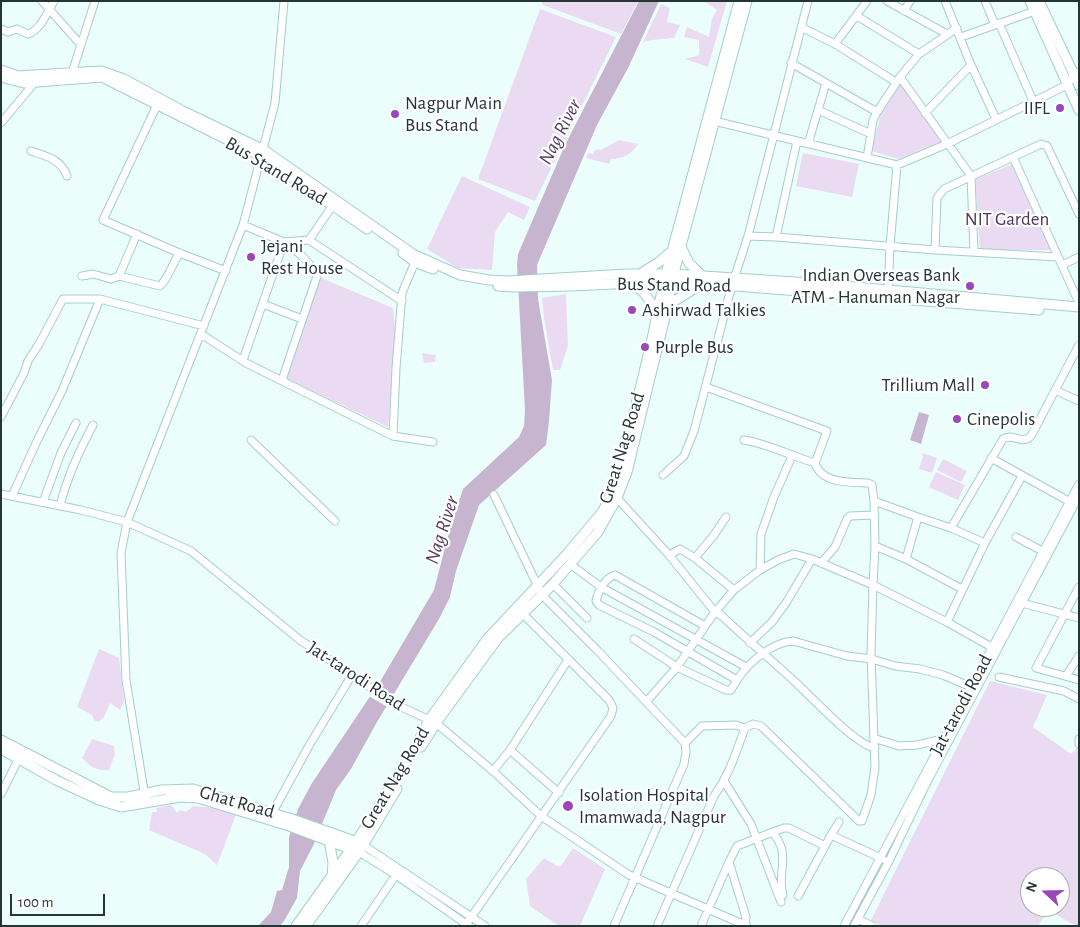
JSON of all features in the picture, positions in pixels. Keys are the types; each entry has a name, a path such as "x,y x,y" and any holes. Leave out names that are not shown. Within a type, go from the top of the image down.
{"main road":[{"name":"Great Nag Road","path":"677,248 739,1"},
{"name":"Great Nag Road","path":"306,926 358,847 433,721 488,638 566,555 602,512 613,489 640,389 658,312 714,121 746,1"},
{"path":"1030,1 1079,110"},
{"path":"1040,1 1076,73 1079,85"},
{"path":"1,70 18,76 71,75 101,71 124,79 263,154"},
{"name":"Bus Stand Road","path":"1,77 24,83 71,75 102,77 156,105 263,154 415,262 470,283 514,284"},
{"path":"334,203 413,254 460,274 514,284 640,274 669,277"},
{"path":"640,274 677,248 701,279 668,305"},
{"name":"Bus Stand Road","path":"537,283 573,286 632,282 669,277 888,294 1079,313"},
{"name":"Great Nag Road","path":"433,721 498,638 553,584 598,532 617,498 627,472 668,305 669,277"},
{"path":"632,282 658,312"},
{"path":"888,294 940,296 1079,307"},
{"name":"Ghat Road","path":"1,740 56,780 121,808 146,798 198,798 291,822 358,847"},
{"name":"Ghat Road","path":"1,749 21,755"},
{"path":"326,836 333,862 332,878"},
{"name":"Great Nag Road","path":"296,926 358,847"}],"street":[{"path":"42,1 81,45"},
{"path":"1,29 8,32 17,29 28,34 32,33 41,24 54,1"},
{"path":"71,75 95,1"},
{"path":"146,798 126,680 121,553 128,522 243,225 275,103 284,1"},
{"path":"663,475 684,456 694,431 733,281 748,236 808,1"},
{"path":"835,44 867,1"},
{"path":"887,1 947,34"},
{"path":"904,10 910,1"},
{"path":"946,1 971,65 996,119"},
{"path":"985,1 1032,101"},
{"path":"961,37 1035,12"},
{"path":"857,16 919,54"},
{"path":"801,27 898,79 925,113 971,176 974,252"},
{"path":"867,158 877,112 898,79 919,54 956,28"},
{"path":"791,62 877,112"},
{"path":"925,113 971,65"},
{"path":"714,121 897,165 948,144 1067,85 1076,73"},
{"path":"1,123 35,82"},
{"path":"808,144 826,83"},
{"path":"156,105 104,220 226,271"},
{"path":"818,110 871,134"},
{"path":"776,237 797,141"},
{"path":"935,250 937,198 944,189 1042,144 1048,146 1079,214"},
{"path":"31,151 59,162 67,176"},
{"path":"1014,157 1079,303"},
{"path":"888,294 897,165"},
{"path":"309,240 334,203"},
{"path":"243,225 284,242 301,255 317,272 282,380"},
{"path":"119,276 137,234"},
{"path":"748,236 1058,257"},
{"path":"284,242 309,240 402,301"},
{"path":"242,360 284,242"},
{"path":"82,276 93,274 111,278 119,276 160,286 180,253"},
{"path":"1062,265 1079,257"},
{"path":"393,436 402,293 415,262"},
{"path":"1,417 24,373 28,361 63,299 100,299 204,326"},
{"path":"12,496 37,440 62,391 100,299"},
{"path":"262,304 302,319"},
{"path":"201,334 242,360 393,436 433,442"},
{"path":"951,528 990,458 1003,439 1006,436 1024,441 1028,440 1031,436 1079,345"},
{"path":"657,926 714,796 732,766 745,728 753,724 761,726 860,822 865,814 871,795 875,767 872,659 875,515 872,485 840,481 824,476 818,471 815,463 827,431 706,387"},
{"path":"1055,390 1079,401"},
{"path":"43,502 76,423"},
{"path":"60,506 73,466 93,425"},
{"path":"250,440 335,520"},
{"path":"744,440 767,445 792,456 815,463"},
{"path":"760,570 761,534 774,497 792,456"},
{"path":"990,458 1072,503 1079,496"},
{"path":"947,622 985,543 1022,476"},
{"name":"Jat-tarodi Road","path":"844,926 943,738 994,649 1072,503 1079,484"},
{"name":"Jat-tarodi Road","path":"1,494 128,522 191,551 300,640 395,704 433,721 541,816 635,878 746,926"},
{"path":"494,496 542,595 685,743 684,764 614,926"},
{"path":"617,498 669,555 715,612 721,615 816,701 836,722 866,745 875,748"},
{"path":"874,502 951,528 985,543"},
{"path":"821,563 835,547 850,516 875,515"},
{"path":"695,558 726,517"},
{"path":"906,558 918,517"},
{"path":"1016,536 1045,553"},
{"path":"875,546 906,558 962,589"},
{"path":"669,555 680,549 695,558 734,590"},
{"path":"646,702 678,667 715,612 734,590 760,570 794,554 812,559 873,585 947,622 994,649 889,861 854,926"},
{"path":"750,643 772,622 812,559"},
{"path":"570,564 601,586 746,667"},
{"path":"705,626 615,575 612,575 601,586 596,601 599,605 687,651 737,680"},
{"path":"553,584 587,618"},
{"path":"1079,588 1036,668 1079,680"},
{"path":"1019,602 1079,618"},
{"path":"358,847 467,925 559,792 610,716 613,708 609,700 523,614"},
{"path":"634,639 678,667 726,690 731,690 746,667 763,653 787,641 847,656 920,669 943,675 971,687"},
{"path":"1066,676 1079,656"},
{"path":"492,771 510,750 568,660"},
{"path":"270,816 310,744 352,675"},
{"path":"999,676 1064,691 1079,698"},
{"path":"685,743 702,726 736,725 745,728"},
{"path":"873,738 899,746 917,745 943,738"},
{"path":"1079,739 1079,744"},
{"path":"510,750 559,792"},
{"path":"1,794 21,755"},
{"path":"724,781 750,824 782,899 780,882 783,864 782,848 773,832"},
{"path":"798,896 839,822"},
{"path":"701,926 737,846 784,828 789,828 825,846"},
{"path":"831,835 889,861"},
{"path":"358,847 472,916 485,926"},
{"path":"729,862 746,917 746,926"},
{"path":"361,926 396,875"},
{"path":"858,918 872,926"}],"green space":[{"path":"541,1 638,1 621,34 543,5"},
{"path":"704,1 727,1 708,67 685,59 699,55 699,40 684,37 687,27 709,37 712,19 717,10"},
{"path":"661,4 670,8 667,22 680,25 674,38 643,42"},
{"path":"540,9 616,37 535,201 478,179"},
{"path":"901,83 942,141 898,159 871,151 881,113"},
{"path":"619,140 638,144 627,155 611,159 609,164 586,158 588,153 593,154 596,149 601,150"},
{"path":"803,153 859,164 852,197 796,186"},
{"name":"NIT Garden","path":"1016,163 1051,250 980,250 975,179"},
{"path":"462,176 530,207 524,220 508,212 495,232 492,270 458,268 427,249"},
{"path":"319,277 393,308 396,339 388,427 285,378"},
{"path":"566,294 568,346 560,370 553,370 542,298"},
{"path":"422,353 436,355 435,362 424,363"},
{"path":"922,453 937,458 932,473 919,469 923,456"},
{"path":"943,459 967,471 961,482 937,470"},
{"path":"936,472 965,485 958,500 929,487"},
{"path":"99,649 119,658 124,701 120,710 110,703 104,717 98,722 94,720 92,715 77,707"},
{"path":"990,681 1047,695 1033,727 1071,754 1079,746 1079,926 1060,917 1070,917 1070,867 1020,867 1020,917 1044,917 1038,926 882,926 871,920"},
{"path":"92,739 114,746 115,754 109,770 100,770 92,767 82,758"},
{"path":"171,805 177,813 180,810 186,812 193,806 214,808 222,811 227,808 237,812 217,865 205,854 149,830 152,812 157,812 156,808"},
{"path":"573,848 605,869 580,926 559,926 530,906 526,879 544,858 557,866 561,866"}],"shaded area":[{"path":"639,1 659,1 628,68 597,125 537,265 538,299 552,380 546,445 479,505 456,571 450,597 351,769 336,790 313,846 300,871 297,898 280,926 258,926 271,912 277,891 282,890 289,867 289,837 298,809 312,783 381,680 434,590 463,489 519,437 524,426 525,410 518,254 565,145"},
{"path":"919,412 929,415 921,444 910,440"}],"pier":[{"path":"375,684 395,697 389,708 367,695"}],"place":[{"name":"IIFL","path":"1060,108"},
{"name":"Nagpur Main Bus Stand","path":"395,114"},
{"name":"Jejani Rest House","path":"251,257"},
{"name":"Indian Overseas Bank ATM - Hanuman Nagar","path":"970,286"},
{"name":"Ashirwad Talkies","path":"632,310"},
{"name":"Purple Bus","path":"645,347"},
{"name":"Trillium Mall","path":"985,385"},
{"name":"Cinepolis","path":"957,419"},
{"name":"Isolation Hospital Imamwada, Nagpur","path":"568,806"}],"water label":[{"name":"Nag River","path":"560,132"},
{"name":"Nag River","path":"442,530"}]}
